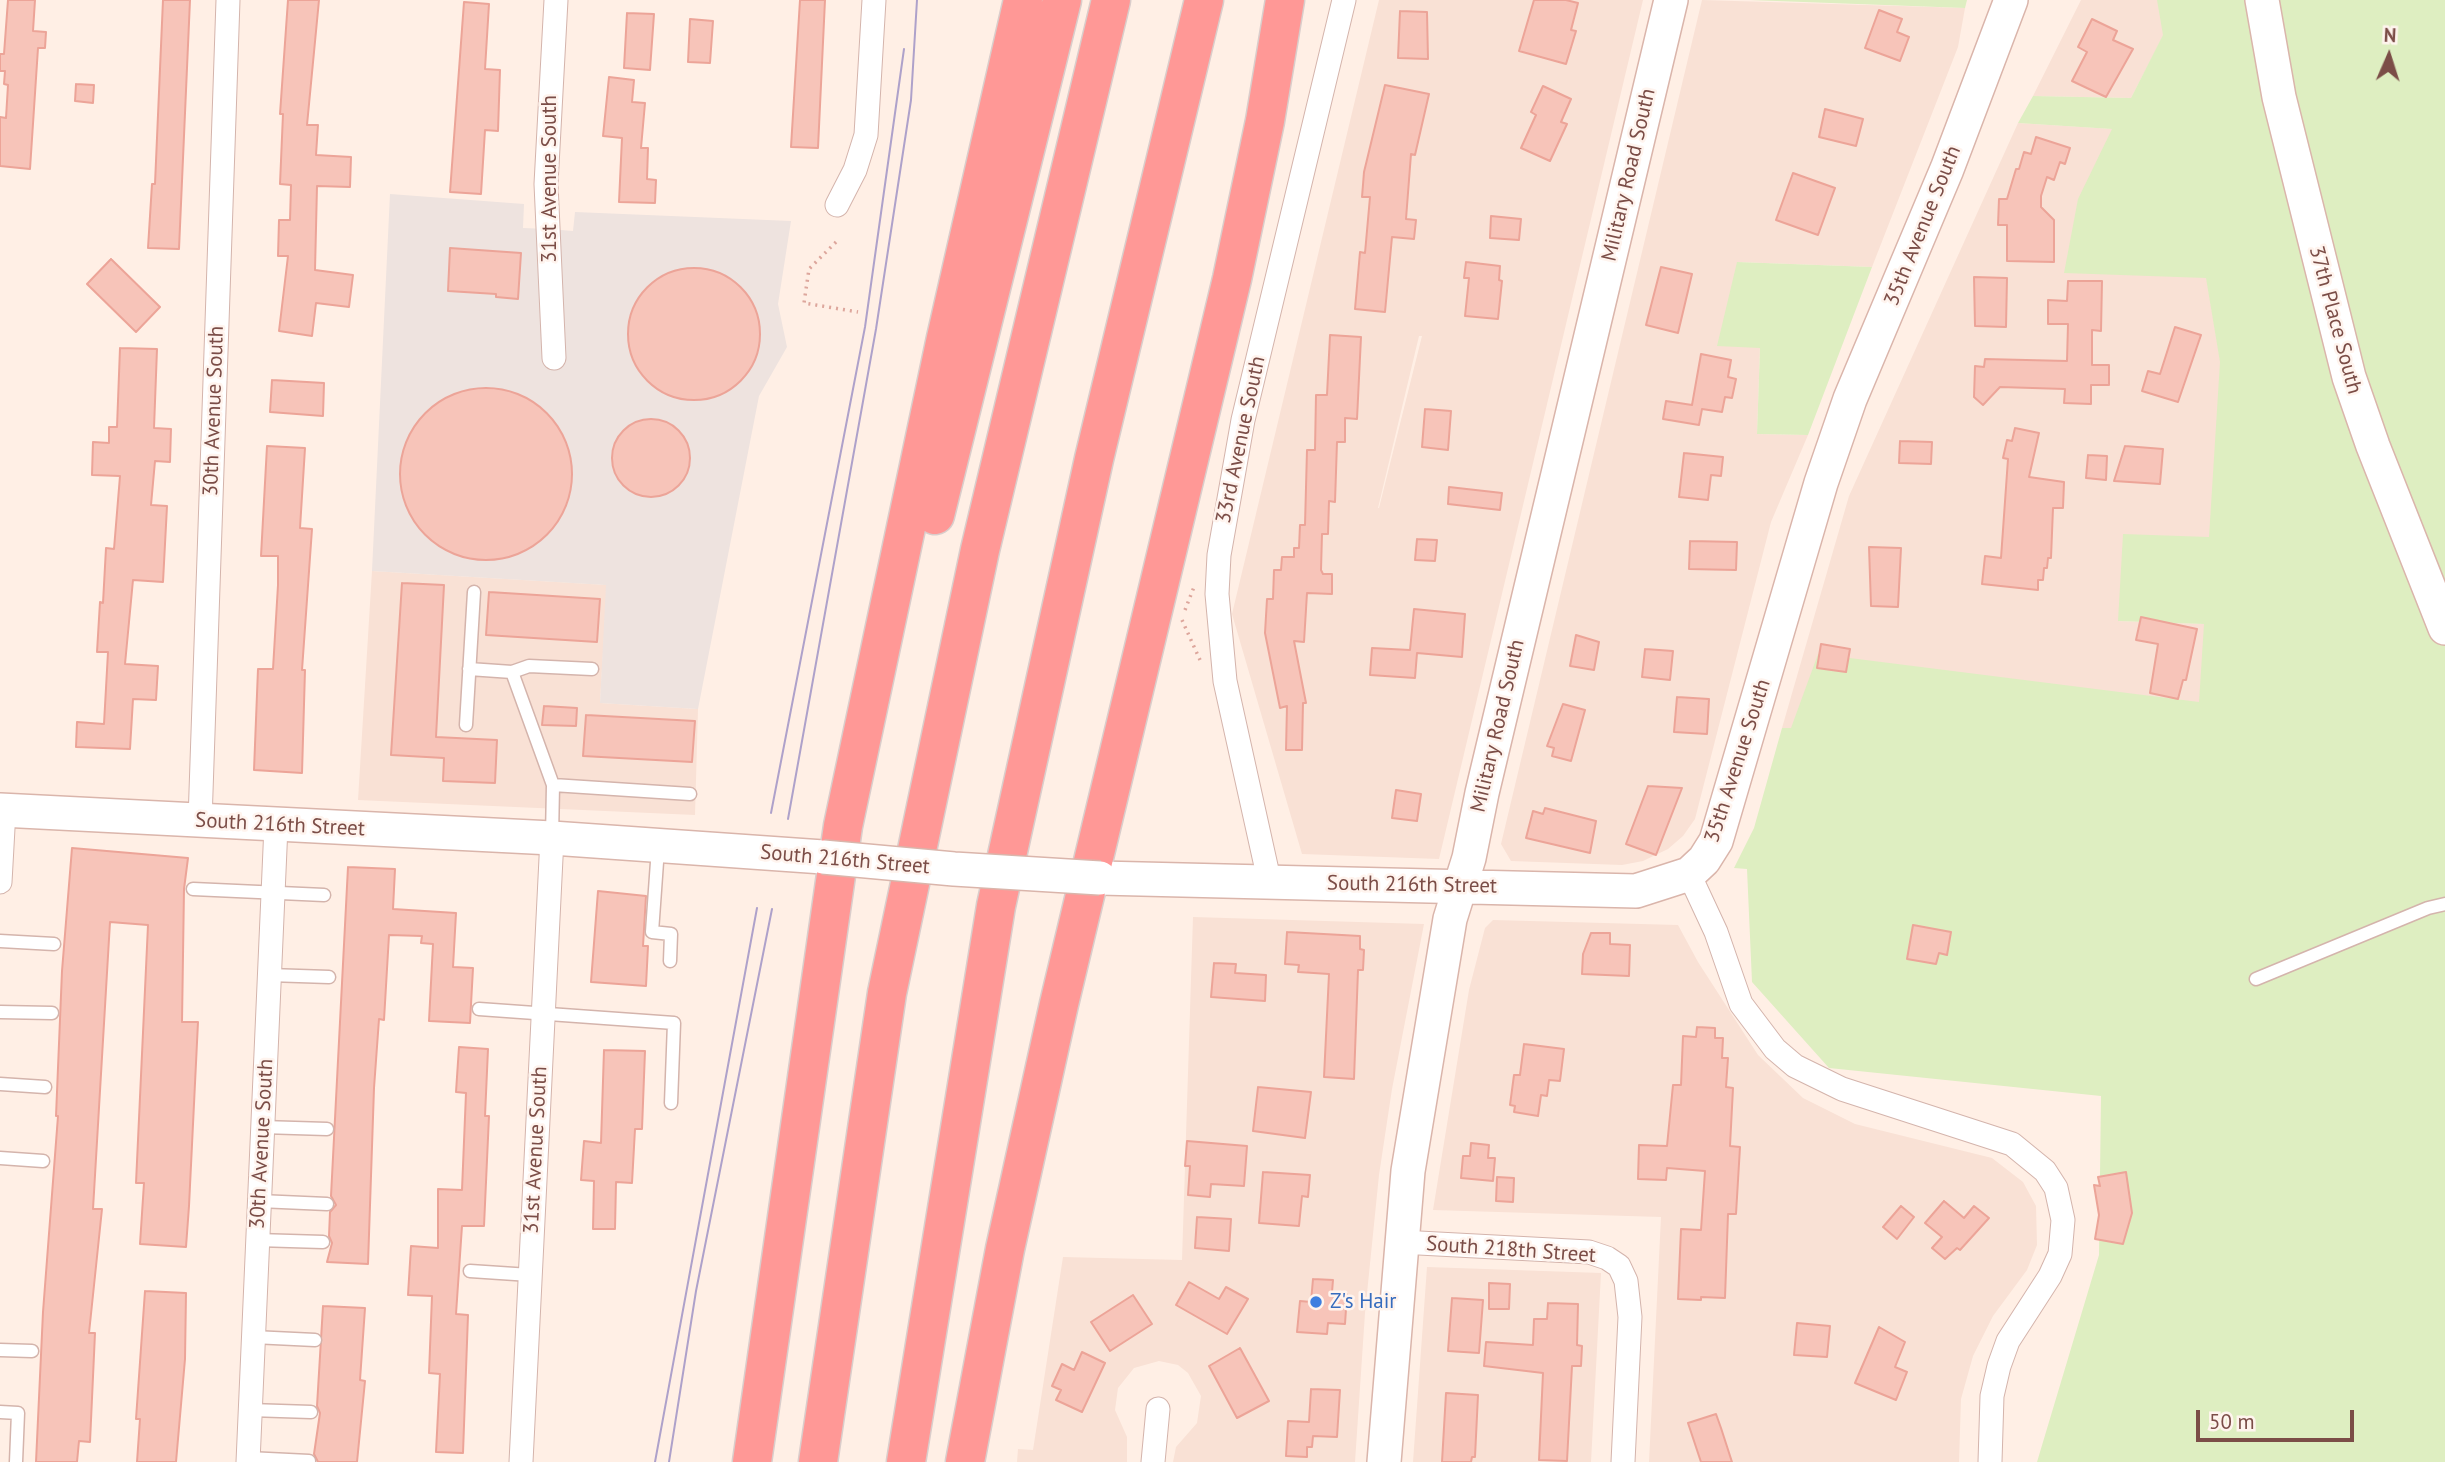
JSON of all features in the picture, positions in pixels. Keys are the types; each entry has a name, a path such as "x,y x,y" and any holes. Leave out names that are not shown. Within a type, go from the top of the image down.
{"highway":[{"path":"752,1462 843,826 946,338 1023,0"},
{"path":"798,1150 860,817 1062,0"},
{"path":"818,1462 887,993 980,550 1111,0"},
{"path":"906,1462 996,906 1094,459 1204,0"},
{"path":"965,1462 1005,1249 1047,1058 1231,279 1285,4"}],"main road":[{"name":"Military Road South","path":"1384,1462 1400,1241 1421,1082 1450,919 1460,887 1671,0"},
{"name":"35th Avenue South","path":"1689,874 1716,841 1821,484 1850,399 1952,158 2011,0"},
{"name":"37th Place South","path":"2262,0 2279,97 2349,377 2372,446 2445,628"},
{"name":"South 216th Street","path":"2,810 658,844 954,869 1100,878 1636,891 1689,874"}],"street":[{"name":"30th Avenue South","path":"200,821 228,0"},
{"name":"31st Avenue South","path":"554,358 546,184 556,0"},
{"path":"838,205 855,170 866,135 874,0"},
{"name":"33rd Avenue South","path":"1270,884 1225,681 1217,608 1219,555 1243,420 1344,0"},
{"path":"0,882 2,810"},
{"name":"30th Avenue South","path":"248,1460 276,826"},
{"name":"31st Avenue South","path":"521,1462 552,838"},
{"path":"1689,874 1716,932 1741,1004 1775,1049 1805,1072 1842,1089 2012,1144 2045,1171 2056,1188 2063,1220 2060,1254 2050,1276 2008,1340 1999,1366 1992,1396 1990,1462"},
{"name":"South 218th Street","path":"1400,1241 1589,1252 1607,1258 1619,1266 1626,1281 1630,1317 1623,1462"},
{"path":"1153,1462 1158,1409"}],"lane":[{"path":"466,725 474,592"},
{"path":"469,670 512,673 529,666 592,669"},
{"path":"512,673 553,785 552,838"},
{"path":"553,785 690,794"},
{"path":"658,844 652,932 671,934 670,961"},
{"path":"193,889 324,895"},
{"path":"2256,979 2428,908 2445,904"},
{"path":"0,941 54,944"},
{"path":"269,975 330,977"},
{"path":"479,1009 674,1023 671,1103"},
{"path":"0,1012 52,1013"},
{"path":"0,1084 45,1087"},
{"path":"262,1127 327,1129"},
{"path":"0,1158 43,1161"},
{"path":"259,1201 327,1204"},
{"path":"257,1240 323,1242"},
{"path":"470,1271 530,1275"},
{"path":"253,1337 314,1340"},
{"path":"0,1350 32,1351"},
{"path":"250,1410 311,1412"},
{"path":"0,1412 18,1413 16,1462"},
{"path":"248,1460 309,1461"}],"path":[{"path":"836,242 809,269 804,303 858,313"}],"shaded area":[{"path":"1379,0 1643,0 1439,859 1302,854 1232,614","holes":["1419,336 1422,336 1379,508 1378,508"]},
{"path":"1702,0 1965,8 1958,47 1872,267 1737,262 1760,348 1757,434 1808,435 1771,522 1695,819 1683,836 1668,849 1643,861 1622,865 1511,861 1501,844"},
{"path":"2081,0 2182,0 2131,98 2033,96"},
{"path":"2018,123 2113,129 2280,281 2267,539 2118,621 2263,626 2255,798 1932,734 1782,728 1849,496"},
{"path":"390,194 524,204 523,228 573,231 575,212 791,221 778,304 787,347 759,396 698,709 600,703 606,585 372,571"},
{"path":"372,571 607,585 600,703 698,709 695,815 358,800"},
{"path":"1193,917 1424,924 1392,1089 1379,1175 1365,1313 1355,1462 1173,1462 1176,1447 1197,1423 1201,1396 1188,1373 1178,1365 1159,1361 1134,1368 1118,1388 1115,1410 1127,1437 1127,1462 1017,1462 1018,1449 1033,1450 1063,1257 1182,1260"},
{"path":"1493,920 1678,925 1698,962 1758,1055 1803,1098 1855,1124 1992,1158 2023,1182 2036,1206 2037,1245 2027,1270 1993,1316 1973,1356 1961,1399 1959,1462 1649,1462 1661,1217 1433,1210 1469,990 1485,928"},
{"path":"1427,1267 1601,1273 1591,1462 1413,1462"}],"green space":[{"path":"1750,0 1967,0 1965,8"},
{"path":"2157,0 2445,0 2445,1462 2037,1462 2099,1255 2101,1096 1829,1068 1752,982 1747,869 1734,868 1754,828 1782,728 1791,728 1818,654 2199,702 2204,624 2118,621 2123,534 2209,537 2220,362 2206,278 2064,273 2078,199 2112,129 2018,123 2033,96 2131,98 2163,35"},
{"path":"1737,262 1872,267 1808,435 1757,434 1760,348 1717,346"}],"building":[{"path":"8,0 35,0 33,31 46,32 45,48 38,48 30,169 0,166 0,117 6,118 8,85 4,84 5,71 0,71 0,54 4,54"},
{"path":"163,0 190,0 179,249 148,248 152,184 155,184"},
{"path":"288,0 319,0 307,125 318,125 316,155 351,157 350,187 317,186 315,270 353,275 349,307 316,303 312,336 279,331 288,256 278,256 279,220 290,220 291,185 280,184 283,114 280,114"},
{"path":"800,0 825,0 818,148 791,147"},
{"path":"1534,0 1566,0 1578,3 1571,30 1576,31 1566,64 1519,51"},
{"path":"464,2 489,4 485,69 500,70 498,131 485,130 481,194 450,192"},
{"path":"1879,10 1902,19 1897,32 1909,37 1900,61 1865,48"},
{"path":"1400,11 1427,12 1428,59 1398,58"},
{"path":"627,13 654,14 650,70 624,68"},
{"path":"690,19 713,21 710,63 688,62"},
{"path":"2092,19 2117,31 2113,40 2133,49 2106,97 2072,81 2087,52 2078,47"},
{"path":"609,77 634,80 632,102 645,103 641,148 648,148 647,179 656,180 655,203 619,202 622,138 603,136"},
{"path":"76,84 94,85 93,103 75,101"},
{"path":"1385,85 1429,94 1415,155 1411,154 1406,219 1416,220 1414,239 1392,237 1385,312 1355,309 1360,252 1365,253 1370,197 1362,197 1364,172"},
{"path":"1543,86 1571,99 1561,122 1567,124 1550,161 1521,148 1536,115 1531,112"},
{"path":"1825,109 1863,119 1856,146 1819,137"},
{"path":"2036,137 2070,148 2065,164 2060,162 2054,180 2047,177 2041,196 2041,207 2054,220 2054,262 2007,261 2007,225 1998,225 1999,199 2007,199 2016,169 2019,169 2024,152 2031,154"},
{"path":"1793,173 1835,188 1818,235 1776,220"},
{"path":"1491,216 1521,219 1519,240 1490,238"},
{"path":"450,248 521,253 518,299 496,297 496,294 448,291"},
{"path":"111,259 160,307 136,332 87,284"},
{"path":"1466,262 1500,266 1499,280 1502,281 1498,319 1465,316 1469,278 1464,278"},
{"path":"1661,267 1692,274 1678,333 1646,325"},
{"path":"694,268 719,273 741,287 755,309 760,334 755,359 741,381 719,395 694,400 669,395 647,381 633,359 628,334 633,309 647,287 669,273"},
{"path":"1974,277 2007,278 2006,327 1975,326"},
{"path":"2068,281 2102,281 2101,331 2092,330 2092,365 2109,365 2109,385 2091,385 2091,404 2064,403 2065,389 2000,387 1983,405 1974,397 1975,366 1984,367 1985,359 2067,361 2068,324 2048,324 2048,300 2067,301"},
{"path":"2175,327 2201,335 2178,402 2142,391 2148,371 2160,374"},
{"path":"1330,335 1361,337 1357,419 1345,418 1345,442 1337,442 1335,502 1329,501 1328,534 1322,534 1321,570 1323,574 1332,574 1332,594 1307,593 1304,642 1294,641 1306,703 1303,703 1302,750 1286,750 1287,706 1280,708 1265,633 1267,599 1273,599 1274,570 1281,570 1282,557 1294,557 1294,548 1299,548 1300,525 1305,525 1307,450 1315,450 1316,395 1327,395"},
{"path":"120,348 157,349 154,428 171,429 170,462 155,461 151,505 167,506 163,582 133,580 125,664 158,666 156,700 133,699 130,749 76,747 77,722 104,724 108,652 97,652 100,602 103,603 106,548 114,549 120,476 92,475 93,442 109,443 109,427 117,427"},
{"path":"1701,354 1731,360 1728,377 1736,379 1732,398 1725,397 1722,412 1702,409 1699,425 1663,419 1666,401 1692,405"},
{"path":"272,380 324,383 323,416 270,412"},
{"path":"486,388 519,395 547,413 565,441 572,474 565,507 547,535 519,553 486,560 453,553 425,535 407,507 400,474 407,441 425,413 453,395"},
{"path":"1425,409 1451,411 1448,450 1422,447"},
{"path":"651,419 666,422 679,430 687,443 690,458 687,473 679,486 666,494 651,497 636,494 623,486 615,473 612,458 615,443 623,430 636,422"},
{"path":"2015,428 2039,433 2029,477 2064,482 2063,508 2053,508 2051,558 2048,558 2047,568 2044,568 2043,580 2038,580 2038,590 1982,584 1985,556 2001,558 2008,459 2003,458 2007,440 2012,441"},
{"path":"1900,441 1932,442 1931,464 1899,463"},
{"path":"267,446 305,448 300,528 312,529 302,670 305,670 302,773 254,770 258,669 273,669 278,585 278,556 261,556"},
{"path":"2125,446 2163,449 2160,484 2114,481"},
{"path":"1684,453 1723,457 1721,476 1711,475 1708,500 1679,497"},
{"path":"2088,455 2107,456 2106,480 2086,478"},
{"path":"1449,487 1502,493 1500,510 1448,504"},
{"path":"1417,539 1437,540 1435,561 1415,560"},
{"path":"1690,541 1737,542 1736,570 1689,569"},
{"path":"1869,547 1901,548 1898,607 1871,606"},
{"path":"402,583 444,585 436,737 497,740 495,783 443,781 444,758 391,755"},
{"path":"489,592 600,599 597,642 486,635"},
{"path":"1414,609 1465,614 1462,657 1417,653 1415,678 1370,675 1372,648 1410,650"},
{"path":"2141,617 2197,629 2186,680 2183,680 2178,699 2150,693 2158,644 2136,640"},
{"path":"1576,635 1599,642 1594,670 1570,666"},
{"path":"1821,644 1850,649 1846,672 1817,668"},
{"path":"1645,649 1673,651 1670,680 1642,677"},
{"path":"1677,697 1709,699 1707,734 1674,732"},
{"path":"1563,704 1585,710 1571,761 1552,756 1554,748 1547,746"},
{"path":"544,706 577,708 576,726 542,725"},
{"path":"586,715 695,721 692,762 583,756"},
{"path":"1648,786 1682,788 1656,855 1626,844"},
{"path":"1396,790 1421,794 1417,821 1392,818"},
{"path":"1545,808 1596,821 1590,853 1526,838 1533,811 1543,814"},
{"path":"72,848 188,858 184,889 182,1022 198,1022 189,1206 186,1247 140,1244 144,1183 136,1183 148,925 110,922 93,1209 102,1209 89,1333 95,1333 90,1442 79,1441 77,1462 36,1462 43,1312 58,1116 62,971"},
{"path":"348,867 395,869 393,909 456,913 453,967 473,968 470,1023 429,1021 433,944 421,943 422,936 389,935 384,1020 379,1019 374,1088 368,1264 327,1262 332,1243 329,1236 330,1212 336,1205 331,1196"},
{"path":"598,891 646,896 643,946 648,946 646,986 591,982"},
{"path":"1913,925 1951,932 1947,955 1939,953 1936,964 1907,959"},
{"path":"1287,932 1360,936 1360,949 1364,950 1363,970 1358,970 1354,1079 1324,1077 1329,974 1298,972 1299,965 1285,964"},
{"path":"1591,933 1610,933 1610,944 1630,945 1629,976 1582,974 1583,954"},
{"path":"1214,963 1236,964 1235,973 1266,975 1265,1001 1211,997"},
{"path":"1697,1027 1715,1028 1715,1038 1723,1038 1722,1058 1728,1058 1726,1087 1733,1088 1730,1146 1740,1147 1736,1214 1728,1214 1725,1298 1701,1297 1701,1300 1678,1299 1681,1229 1701,1230 1705,1171 1667,1168 1666,1180 1638,1179 1639,1145 1667,1146 1673,1085 1681,1085 1683,1036 1696,1037"},
{"path":"1524,1044 1564,1049 1560,1081 1549,1080 1547,1096 1541,1095 1538,1116 1514,1112 1515,1106 1510,1105 1514,1075 1520,1075"},
{"path":"459,1047 488,1049 485,1116 489,1116 484,1226 462,1226 456,1314 468,1315 463,1453 436,1452 440,1374 429,1373 432,1296 408,1295 411,1246 438,1248 438,1189 462,1190 466,1093 456,1092"},
{"path":"604,1050 645,1051 642,1129 635,1129 632,1183 616,1182 615,1229 593,1229 594,1181 581,1180 584,1141 601,1143"},
{"path":"1258,1087 1311,1092 1305,1138 1253,1131"},
{"path":"1187,1141 1247,1146 1244,1186 1211,1184 1210,1197 1188,1195 1190,1166 1185,1166"},
{"path":"1471,1143 1489,1145 1488,1158 1495,1158 1493,1181 1461,1178 1463,1156 1470,1156"},
{"path":"1263,1172 1310,1175 1308,1197 1302,1196 1299,1226 1259,1223"},
{"path":"2126,1172 2132,1213 2123,1244 2095,1239 2099,1215 2094,1185 2100,1186 2098,1177"},
{"path":"1497,1177 1514,1178 1513,1202 1496,1201"},
{"path":"1944,1201 1964,1218 1974,1206 1989,1218 1960,1250 1957,1248 1945,1259 1932,1248 1942,1237 1925,1223"},
{"path":"1901,1206 1914,1217 1897,1239 1883,1227"},
{"path":"1197,1217 1231,1219 1229,1251 1195,1248"},
{"path":"1313,1279 1333,1280 1332,1292 1347,1294 1345,1324 1328,1323 1327,1334 1297,1332 1300,1301 1311,1302"},
{"path":"1189,1282 1219,1299 1226,1287 1248,1299 1227,1334 1176,1305"},
{"path":"1489,1283 1510,1284 1509,1309 1489,1309"},
{"path":"145,1291 186,1293 185,1359 176,1462 137,1462 140,1419 136,1419"},
{"path":"1133,1295 1152,1324 1110,1351 1091,1322"},
{"path":"1452,1298 1483,1300 1479,1353 1448,1351"},
{"path":"1548,1303 1578,1304 1577,1345 1582,1346 1581,1366 1572,1366 1567,1461 1539,1460 1543,1373 1484,1366 1486,1342 1533,1345 1534,1319 1547,1319"},
{"path":"323,1306 365,1308 360,1380 365,1381 357,1462 318,1462 314,1454 320,1413 317,1406"},
{"path":"1797,1323 1830,1326 1827,1357 1794,1355"},
{"path":"1879,1327 1905,1342 1895,1367 1907,1372 1896,1400 1855,1383"},
{"path":"1240,1348 1269,1401 1237,1418 1209,1366"},
{"path":"1082,1352 1105,1363 1082,1412 1056,1400 1061,1390 1052,1386 1062,1364 1074,1370"},
{"path":"1311,1389 1340,1390 1337,1437 1313,1436 1312,1447 1307,1447 1307,1457 1286,1456 1288,1421 1309,1422"},
{"path":"1446,1393 1478,1395 1475,1457 1472,1457 1471,1462 1442,1462"},
{"path":"1716,1414 1732,1462 1701,1462 1688,1423"}],"tram line":[{"path":"788,819 876,329 911,100 917,0"},
{"path":"771,813 865,327 904,49"},
{"path":"655,1462 757,908"},
{"path":"669,1462 696,1291 772,909"}],"place":[{"name":"Z's Hair","path":"1316,1302"}]}
